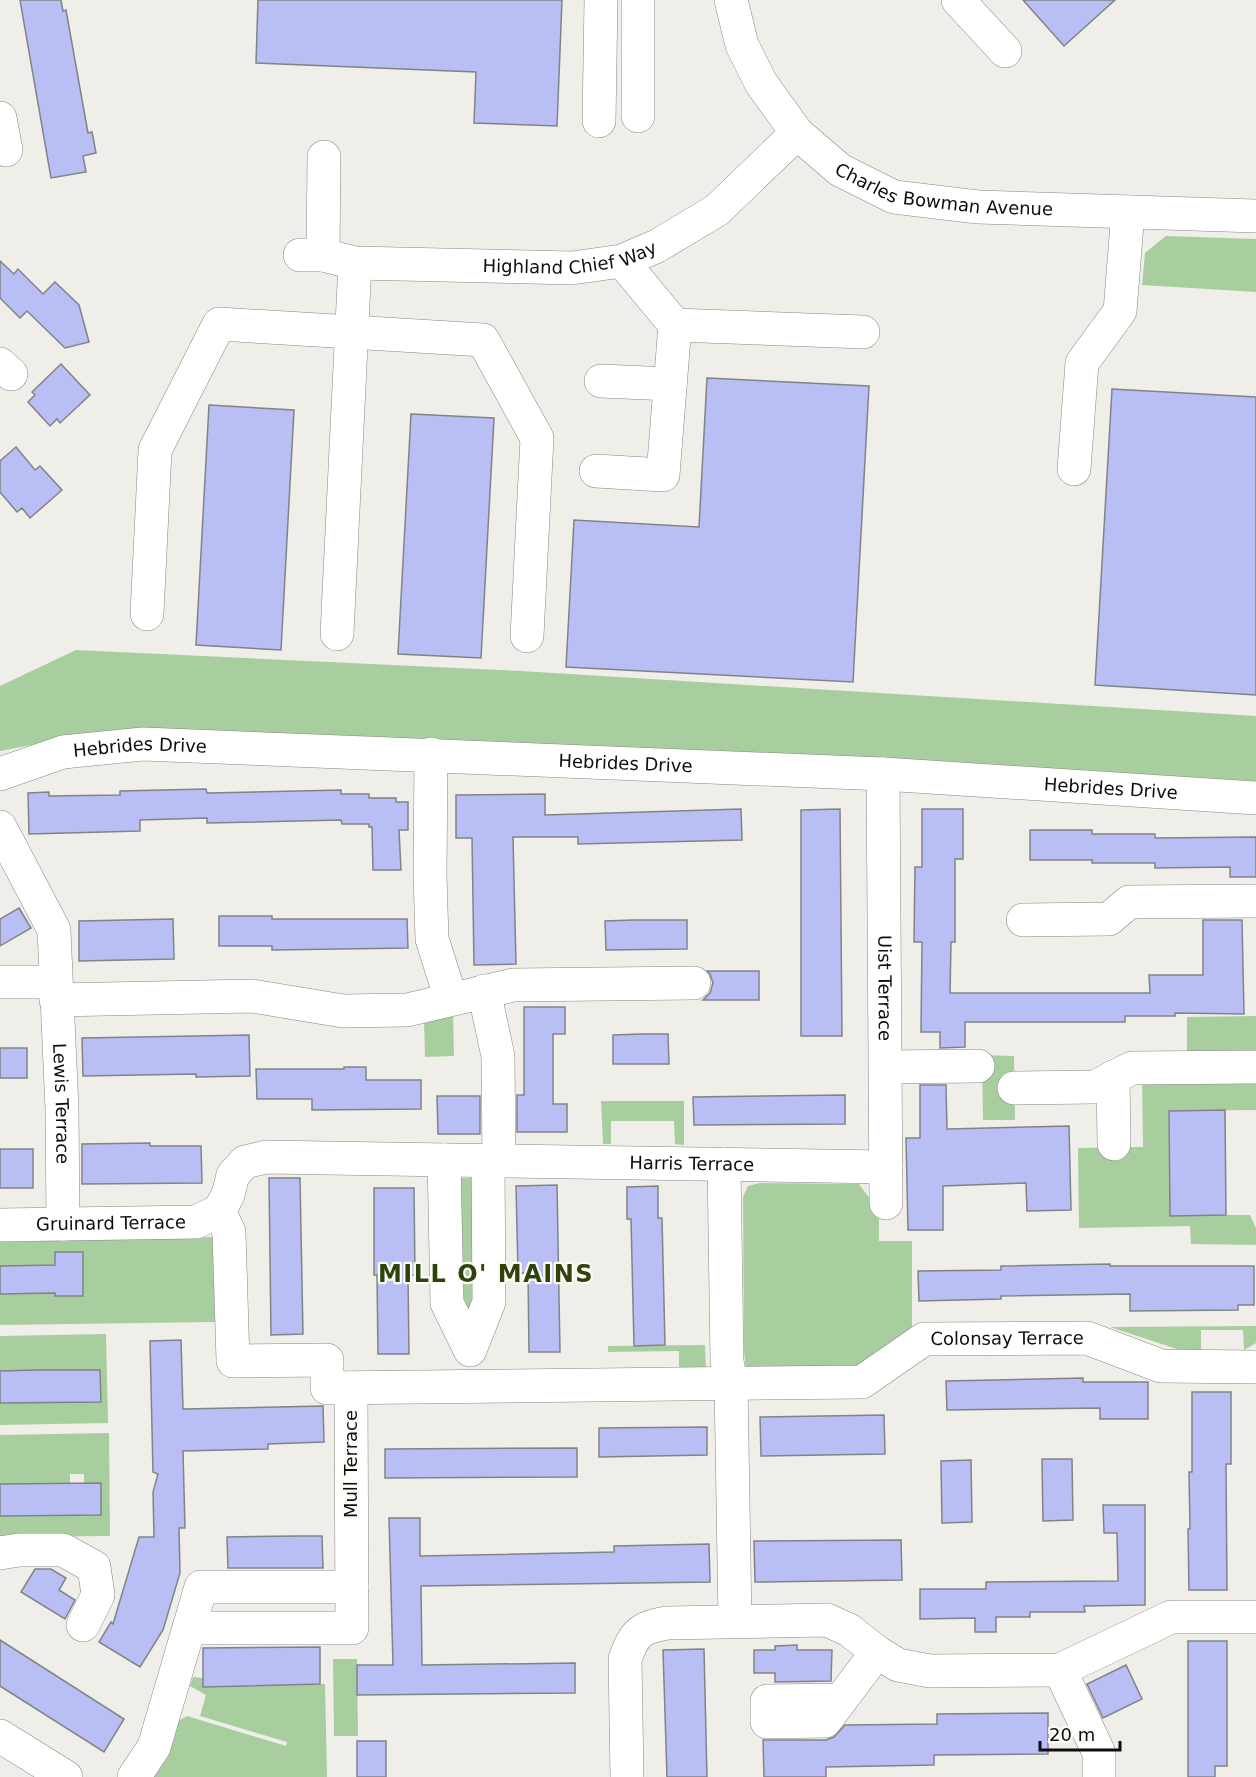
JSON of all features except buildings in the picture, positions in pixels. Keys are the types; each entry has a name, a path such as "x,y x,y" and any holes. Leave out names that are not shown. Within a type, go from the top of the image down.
{"street":[{"path":"599,121 601,0"},
{"path":"638,0 638,116"},
{"name":"Charles Bowman Avenue","path":"731,0 742,45 761,83 797,133 840,170 894,197 978,207 1256,216"},
{"path":"958,0 1005,51"},
{"path":"0,118 6,150"},
{"name":"Highland Chief Way","path":"324,157 312,255 355,263 572,268 622,261 657,246 717,210 797,133"},
{"path":"1074,469 1082,363 1120,311 1128,212"},
{"path":"597,471 663,475 675,325 622,261"},
{"path":"337,634 355,263"},
{"path":"147,614 155,450 219,324 351,331 483,340 537,438 527,636"},
{"path":"675,325 862,332"},
{"path":"601,381 670,384"},
{"name":"Hebrides Drive","path":"0,774 63,752 143,744 883,774 1256,798"},
{"path":"431,754 432,939 451,999"},
{"name":"Uist Terrace","path":"883,774 886,1203"},
{"name":"Lewis Terrace","path":"0,827 54,930 62,1109 63,1224"},
{"path":"1023,920 1109,919 1129,902 1256,901"},
{"path":"0,982 55,991 252,996 343,1011 407,1010 513,985 694,983"},
{"path":"471,1387 470,1350 489,1302 498,1056 484,991"},
{"path":"886,1067 978,1066"},
{"path":"1014,1088 1095,1087 1131,1068 1256,1067"},
{"path":"1113,1077 1114,1144"},
{"name":"Harris Terrace","path":"219,1211 228,1195 232,1175 245,1162 266,1157 886,1167"},
{"path":"444,1160 447,1303 470,1350"},
{"path":"724,1164 735,1621"},
{"name":"Gruinard Terrace","path":"0,1225 196,1222 219,1211"},
{"name":"Mull Terrace","path":"134,1777 153,1747 189,1629 352,1628 351,1388 327,1388 327,1360 232,1361 229,1232 219,1211"},
{"name":"Colonsay Terrace","path":"351,1388 862,1382 924,1339 1087,1338 1161,1366 1256,1367"},
{"path":"0,1553 19,1550 63,1550 94,1567 98,1595 83,1625"},
{"path":"627,1777 625,1659 632,1641 646,1627 667,1623 827,1620 849,1630 898,1665 910,1669 930,1671 1060,1670 1171,1617 1256,1617"},
{"path":"840,1700 877,1652"},
{"path":"1060,1670 1099,1753 1099,1777"},
{"path":"0,1736 66,1777"}],"green space":[{"path":"1166,236 1256,239 1256,292 1142,285 1145,253"},
{"path":"76,650 521,671 1256,716 1256,783 89,734 0,751 0,686"},
{"path":"453,1013 454,1056 425,1057 424,1019"},
{"path":"1256,1016 1256,1055 1187,1055 1187,1017"},
{"path":"982,1055 1014,1056 1015,1120 983,1120"},
{"path":"1142,1078 1256,1079 1256,1110 1169,1111 1170,1215 1250,1215 1256,1228 1256,1245 1191,1244 1190,1226 1079,1228 1078,1148 1143,1147"},
{"path":"601,1101 684,1101 684,1145 675,1144 674,1121 611,1121 611,1144 603,1144"},
{"path":"456,1178 477,1178 473,1308 463,1308"},
{"path":"760,1183 859,1184 879,1211 879,1241 912,1241 912,1327 862,1368 746,1370 743,1197 748,1186"},
{"path":"213,1237 215,1322 0,1325 0,1294 51,1293 51,1265 0,1266 0,1242"},
{"path":"1256,1326 1256,1343 1244,1350 1243,1330 1201,1330 1201,1350 1177,1349 1110,1327"},
{"path":"106,1334 108,1423 0,1425 0,1403 101,1401 100,1370 0,1371 0,1336"},
{"path":"705,1345 706,1371 679,1371 679,1351 608,1352 608,1346"},
{"path":"109,1433 110,1536 0,1537 0,1516 101,1514 101,1484 84,1484 84,1474 70,1474 70,1484 0,1484 0,1435"},
{"path":"333,1659 357,1659 358,1736 334,1736"},
{"path":"193,1677 203,1678 203,1687 247,1686 247,1684 325,1684 327,1777 148,1777 178,1721 187,1716 286,1746 287,1742 200,1716 206,1695 190,1686"}],"district":[{"name":"MILL O' MAINS","path":"486,1274"}]}
